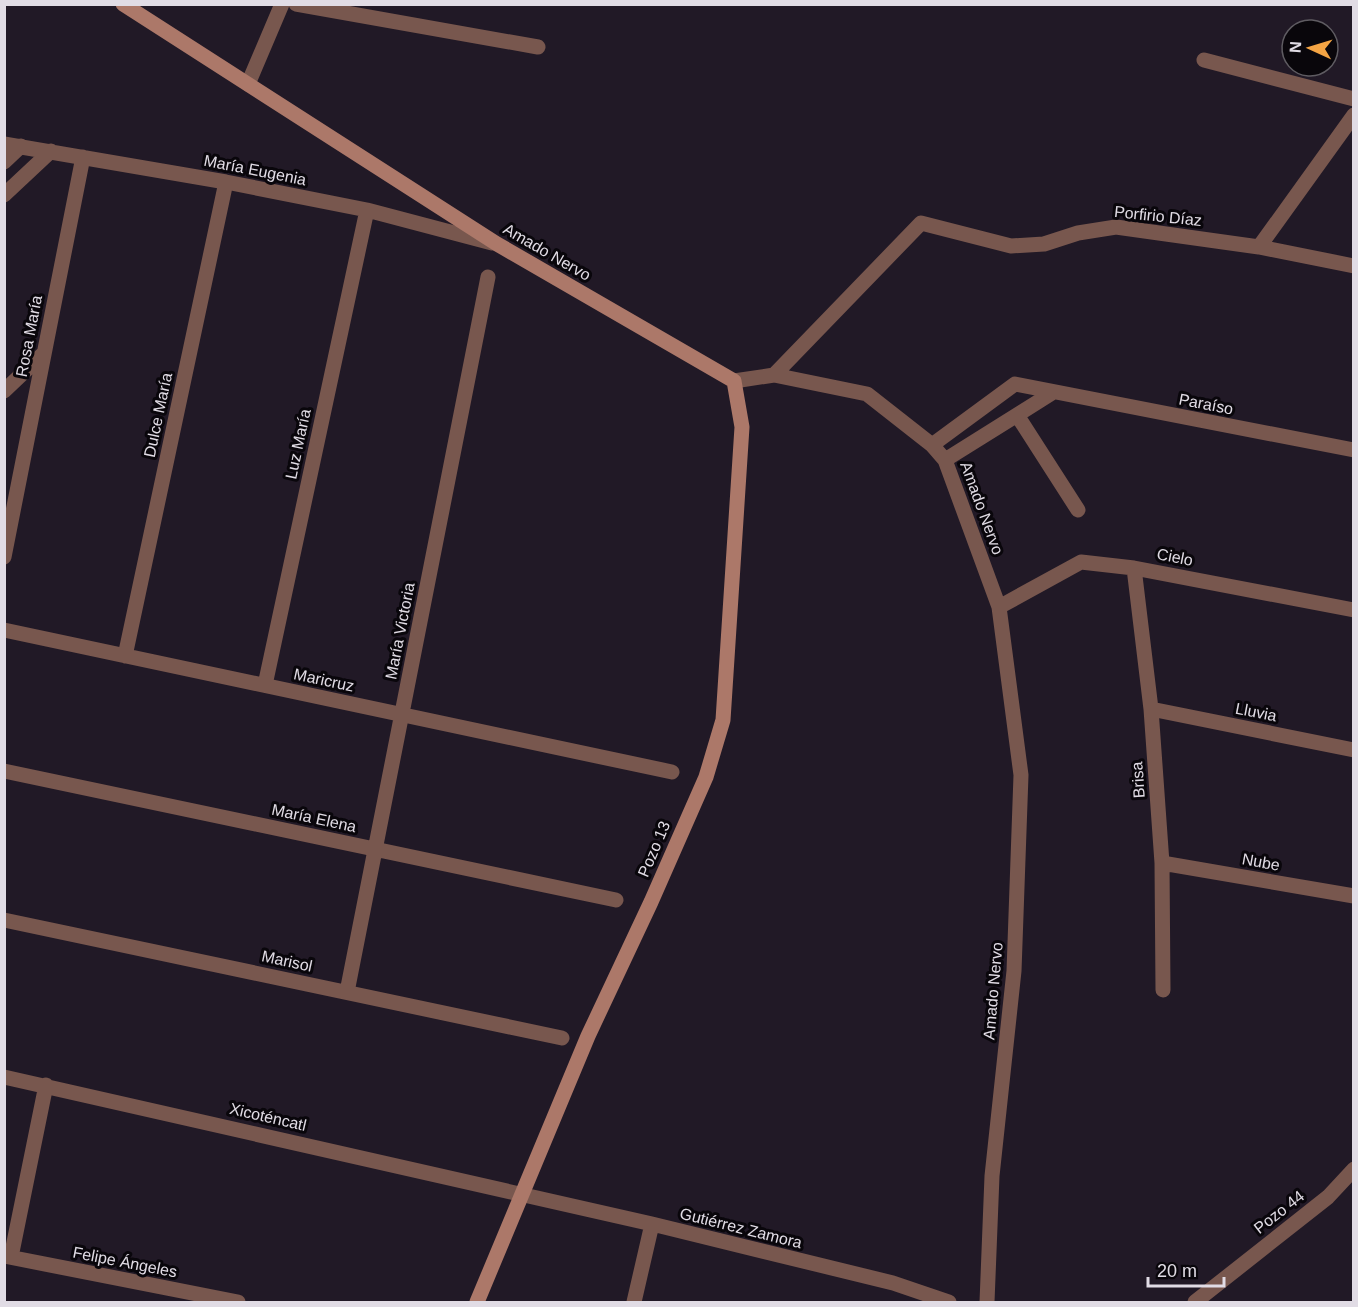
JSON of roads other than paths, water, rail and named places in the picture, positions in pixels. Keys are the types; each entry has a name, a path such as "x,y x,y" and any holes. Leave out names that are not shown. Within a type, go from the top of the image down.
{"main road":[{"name":"Amado Nervo","path":"130,7 496,244 734,381"},
{"name":"Pozo 13","path":"477,1302 588,1036 706,777 723,720 742,427 734,381"}],"street":[{"path":"248,84 282,4"},
{"path":"296,4 538,47"},
{"path":"1204,60 1353,99"},
{"path":"1259,247 1353,115"},
{"name":"María Eugenia","path":"4,144 226,182 367,210 496,244"},
{"path":"4,162 21,146"},
{"path":"4,195 51,151"},
{"name":"Rosa María","path":"4,557 83,157"},
{"name":"Dulce María","path":"125,656 226,182"},
{"name":"Luz María","path":"265,685 367,210"},
{"name":"Porfirio Díaz","path":"774,375 921,223 1011,246 1044,244 1078,233 1116,227 1259,247 1353,266"},
{"name":"María Victoria","path":"347,992 488,277"},
{"path":"4,391 44,353"},
{"name":"Amado Nervo","path":"734,381 774,375 867,394 932,445 945,460 999,607 1021,774 1014,971 992,1176 987,1302"},
{"name":"Paraíso","path":"932,445 1015,384 1353,450"},
{"path":"945,460 1052,393"},
{"path":"1017,415 1078,510"},
{"name":"Cielo","path":"999,607 1081,562 1134,568 1353,610"},
{"name":"Brisa","path":"1134,568 1151,709 1162,863 1163,990"},
{"name":"Maricruz","path":"4,630 672,772"},
{"name":"Lluvia","path":"1151,709 1353,750"},
{"name":"María Elena","path":"4,771 616,900"},
{"name":"Nube","path":"1162,863 1353,896"},
{"name":"Marisol","path":"4,920 562,1038"},
{"name":"Xicoténcatl","path":"4,1077 524,1194"},
{"path":"8,1257 46,1085"},
{"name":"Pozo 44","path":"1195,1302 1328,1197 1353,1169"},
{"name":"Gutiérrez Zamora","path":"524,1194 893,1284 949,1302"},
{"path":"634,1302 652,1224"},
{"name":"Felipe Ángeles","path":"8,1257 238,1302"}]}
